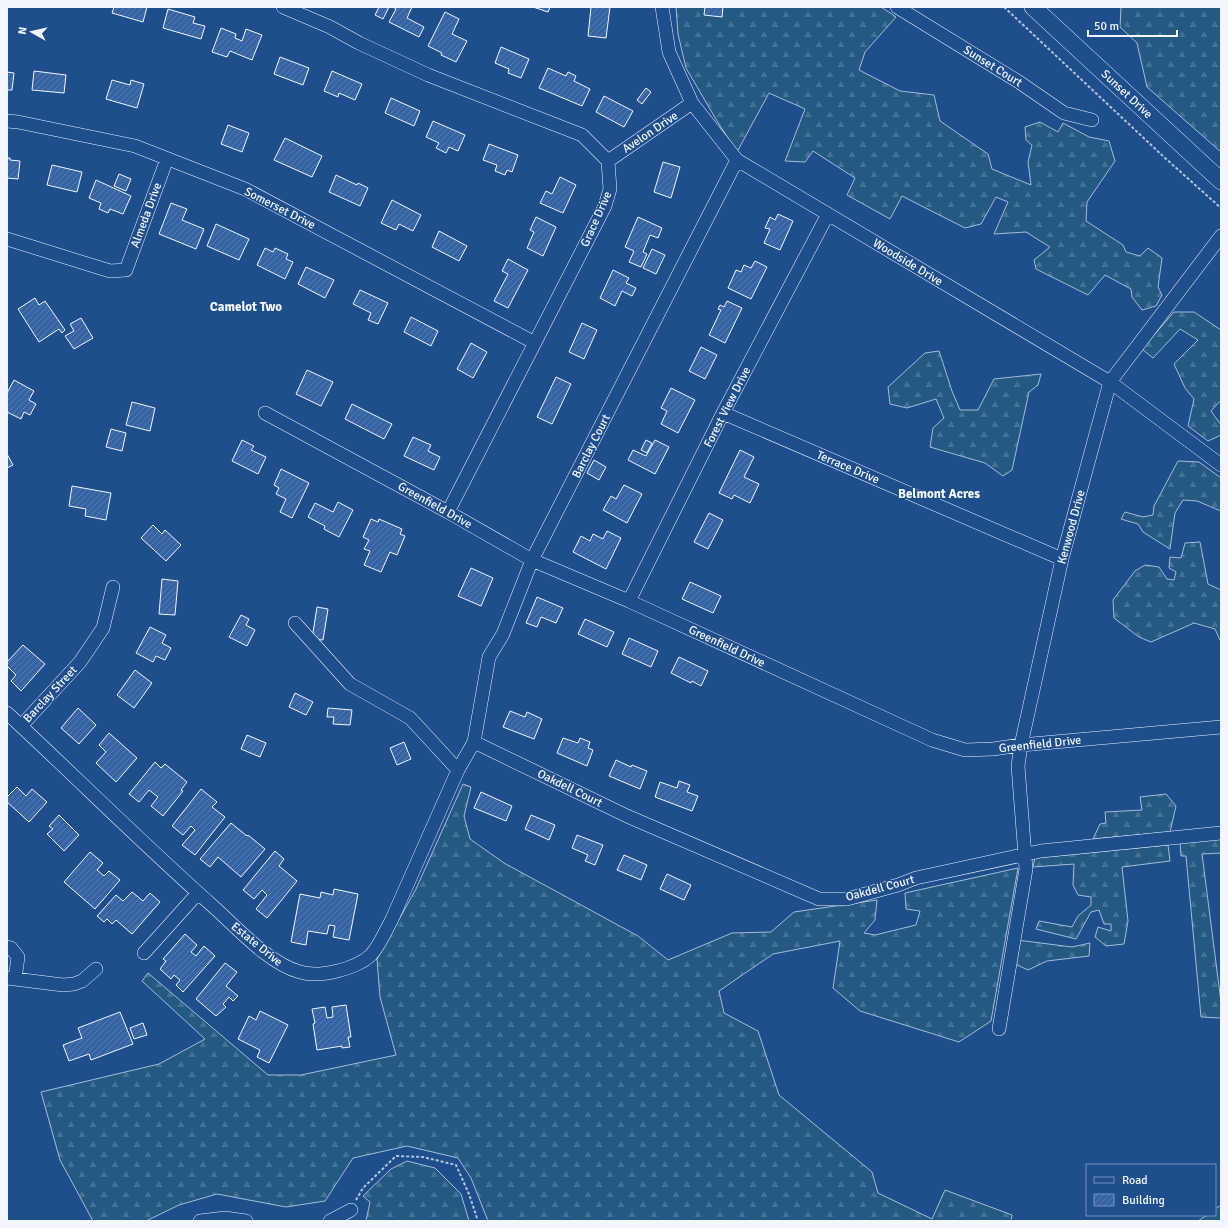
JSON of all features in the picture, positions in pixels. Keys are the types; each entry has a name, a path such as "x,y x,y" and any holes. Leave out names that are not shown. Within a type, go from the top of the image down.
{"main road":[{"name":"Sunset Drive","path":"1033,7 1221,181"}],"street":[{"path":"283,7 330,27 359,43 428,76 582,135 608,161"},
{"name":"Woodside Drive","path":"662,7 669,52 692,103 737,160 1110,382 1221,465"},
{"name":"Sunset Court","path":"897,7 1019,82 1064,113 1092,120"},
{"name":"Avelon Drive","path":"608,161 692,103"},
{"name":"Somerset Drive","path":"7,122 18,122 134,146 245,189 535,343"},
{"name":"Almeda Drive","path":"7,239 110,271 126,270 167,159"},
{"name":"Barclay Court","path":"474,742 489,657 502,634 532,560 737,160"},
{"name":"Grace Drive","path":"448,512 605,206 610,190 608,161"},
{"name":"Forest View Drive","path":"629,601 723,413 828,214"},
{"name":"Kenwood Drive","path":"999,1029 1026,869 1018,766 1021,745 1062,559 1110,382 1221,236"},
{"name":"Greenfield Drive","path":"265,413 448,512 532,560 629,601 932,740 965,750 993,749 1021,745 1221,727"},
{"name":"Terrace Drive","path":"723,413 1062,559"},
{"name":"Barclay Street","path":"21,726 80,662 104,628 114,587"},
{"path":"295,623 350,684 410,718 458,770"},
{"name":"Estate Drive","path":"7,713 198,893 261,949 279,964 300,973 321,974 339,971 356,965 371,955 392,918 458,770 474,742"},
{"name":"Oakdell Court","path":"474,742 627,816 819,899 847,899 898,885 916,878 1041,851 1221,833"},
{"path":"144,953 198,893"},
{"path":"7,947 11,948 18,957 11,979 74,984 82,981 96,969"},
{"path":"330,1221 351,1210"},
{"path":"200,1221 225,1218 246,1221"}],"path":[{"path":"1004,7 1164,158 1221,208"},
{"path":"351,1210 363,1188 396,1156 423,1157 456,1166 469,1194 478,1221"}],"green space":[{"path":"676,7 881,7 896,17 865,52 859,70 900,91 934,95 940,121 988,154 992,169 1031,185 1028,162 1032,145 1026,140 1025,127 1040,122 1058,132 1063,123 1089,137 1109,141 1115,161 1087,202 1086,221 1123,245 1126,252 1140,256 1148,248 1162,258 1158,287 1162,295 1156,306 1142,310 1132,297 1131,289 1105,275 1088,295 1036,269 1034,260 1050,247 1026,232 994,234 1008,202 996,197 981,224 965,228 902,196 890,219 847,195 855,178 813,151 805,162 785,161 805,109 769,93 737,152 686,68 678,34"},
{"path":"1121,7 1221,7 1221,152 1147,87 1137,43 1120,27"},
{"path":"1174,312 1194,312 1221,330 1221,400 1211,411 1221,425 1221,435 1208,441 1188,426 1194,399 1185,388 1174,364 1198,340 1180,329 1153,358 1142,349"},
{"path":"939,351 960,410 978,410 994,379 1041,374 1038,385 1029,392 1012,470 1003,476 985,463 930,447 933,428 944,418 936,399 907,408 890,404 888,387 925,353"},
{"path":"1178,461 1199,462 1221,478 1221,511 1197,501 1183,500 1175,513 1170,549 1143,532 1138,524 1121,519 1125,512 1143,517 1153,515 1154,506"},
{"path":"1200,542 1208,584 1221,590 1221,642 1215,629 1194,623 1151,642 1139,637 1114,618 1113,600 1135,571 1145,565 1159,567 1167,579 1174,580 1176,572 1169,568 1170,557 1181,558 1185,543"},
{"path":"463,784 471,787 464,816 470,839 504,863 638,936 668,960 732,933 771,932 794,912 877,900 875,920 864,933 875,935 916,925 920,911 906,909 905,893 1018,868 991,1021 959,1042 860,1011 833,988 840,941 773,954 719,991 724,1013 758,1031 779,1095 872,1172 878,1193 932,1219 945,1190 1012,1215 1011,1221 488,1221 471,1178 458,1158 407,1146 353,1158 325,1201 286,1207 217,1194 179,1205 146,1221 93,1221 60,1160 41,1092 159,1064 205,1039 142,981 148,973 268,1075 301,1075 396,1055 380,997 377,959 416,889"},
{"path":"1166,794 1176,806 1170,832 1093,839 1100,824 1106,823 1105,812 1142,810 1140,797"},
{"path":"1221,838 1221,853 1202,854 1221,1002 1221,1018 1201,1017 1186,856 1181,856 1180,842"},
{"path":"1168,845 1170,861 1122,867 1128,921 1124,944 1106,946 1095,937 1098,927 1111,931 1111,924 1104,924 1099,910 1091,912 1076,939 1036,929 1039,921 1072,927 1078,916 1091,905 1091,897 1078,895 1073,885 1074,864 1033,867 1035,858"},
{"path":"1017,940 1072,947 1090,943 1089,956 1047,961 1028,970 1015,964"},
{"path":"407,1161 435,1168 461,1194 469,1221 366,1221 370,1202 363,1196 391,1169"},
{"path":"1221,1205 1221,1221 1198,1221 1206,1216 1216,1216 1216,1208"}],"building":[{"path":"114,7 147,7 143,22 112,13"},
{"path":"379,7 389,7 383,19 375,15"},
{"path":"393,7 412,7 407,18 424,27 419,37 389,22 396,9"},
{"path":"533,7 550,7 548,12"},
{"path":"591,7 610,7 606,38 588,36"},
{"path":"705,7 723,7 722,17 704,15"},
{"path":"168,9 195,17 193,23 205,26 201,39 163,28"},
{"path":"445,12 459,19 452,34 467,41 456,62 441,55 442,53 428,46"},
{"path":"221,28 236,34 235,38 242,41 246,29 262,35 252,60 230,51 227,57 212,52"},
{"path":"501,47 529,59 521,78 508,73 509,69 495,63"},
{"path":"280,57 309,68 303,85 274,74"},
{"path":"548,68 566,76 568,72 576,76 574,81 590,89 582,106 539,88"},
{"path":"34,71 66,75 64,93 32,90"},
{"path":"332,71 362,84 355,100 339,93 338,97 324,91"},
{"path":"7,72 14,73 12,90 7,90"},
{"path":"112,80 130,85 131,80 144,84 137,108 106,99"},
{"path":"646,88 651,92 642,104 637,100"},
{"path":"604,96 633,111 624,127 596,112"},
{"path":"391,98 420,111 414,126 385,113"},
{"path":"433,121 465,135 458,151 449,147 446,153 436,148 439,143 426,137"},
{"path":"228,125 249,133 242,152 221,144"},
{"path":"285,138 322,156 312,177 274,160"},
{"path":"489,144 518,155 512,172 507,170 505,175 495,171 497,165 483,160"},
{"path":"7,158 10,158 10,160 20,161 18,179 7,178"},
{"path":"663,162 680,167 671,198 654,192"},
{"path":"52,165 82,172 77,192 47,185"},
{"path":"119,174 131,179 126,191 114,186"},
{"path":"336,175 357,185 358,183 368,188 360,206 329,192"},
{"path":"560,177 576,185 563,213 540,203 546,191 552,194"},
{"path":"96,180 131,196 123,214 110,209 108,213 99,209 101,203 89,198"},
{"path":"392,200 421,215 413,231 399,224 396,230 381,223"},
{"path":"171,203 187,209 182,220 204,229 196,249 159,234"},
{"path":"778,214 793,221 780,250 764,243 770,229 765,228 770,217 775,220"},
{"path":"536,217 556,227 543,256 527,248 534,232 530,230"},
{"path":"638,217 662,228 658,238 650,235 643,252 647,254 641,267 629,262 634,251 625,247"},
{"path":"216,224 249,239 239,260 207,246"},
{"path":"439,231 467,246 459,261 432,247"},
{"path":"265,248 273,252 275,248 288,254 286,259 293,262 285,279 257,265"},
{"path":"652,249 665,255 656,274 643,268"},
{"path":"508,259 528,270 508,308 494,301 508,274 502,271"},
{"path":"755,261 767,267 751,299 728,288 736,270 741,272 744,265 751,268"},
{"path":"306,267 334,280 325,298 298,284"},
{"path":"613,270 629,278 626,283 636,288 632,296 622,291 615,306 600,298"},
{"path":"360,290 388,303 378,324 368,320 371,313 353,304"},
{"path":"35,298 39,305 45,301 65,330 62,333 59,329 39,342 18,309"},
{"path":"727,301 742,308 725,343 709,335 721,310 718,309 720,305 724,307"},
{"path":"411,317 438,331 431,346 404,332"},
{"path":"81,318 93,338 74,349 65,336 74,331 70,324"},
{"path":"582,323 597,330 584,359 569,352"},
{"path":"471,343 487,352 473,378 457,369"},
{"path":"701,347 717,355 705,379 689,371"},
{"path":"307,370 333,382 321,406 296,394"},
{"path":"556,377 571,384 552,424 537,417"},
{"path":"14,380 34,391 29,400 36,404 30,415 24,412 21,419 7,412 7,393"},
{"path":"671,388 695,400 678,433 661,424 667,411 661,408"},
{"path":"132,402 155,408 150,431 126,425"},
{"path":"352,404 392,424 384,439 345,419"},
{"path":"111,429 126,433 122,451 106,447"},
{"path":"413,437 431,445 428,451 440,457 434,470 404,456"},
{"path":"242,440 254,446 251,450 266,457 258,474 232,461"},
{"path":"646,440 652,443 647,453 641,450"},
{"path":"655,440 669,447 655,474 628,460 633,450 646,456"},
{"path":"740,450 754,457 744,477 759,484 750,503 734,495 732,499 719,493"},
{"path":"7,454 13,465 7,468"},
{"path":"594,460 606,467 599,480 587,473"},
{"path":"281,469 309,483 292,518 280,512 286,499 276,494 279,488 274,485"},
{"path":"624,485 642,494 627,523 603,510 611,496 616,499"},
{"path":"72,486 111,493 106,520 85,516 86,509 69,506"},
{"path":"338,502 353,510 339,537 324,529 325,526 308,517 315,503 333,512"},
{"path":"709,513 723,520 708,549 694,542"},
{"path":"371,519 378,522 379,519 402,529 400,534 405,536 397,555 390,552 381,572 364,565 370,551 364,549 369,540 363,537"},
{"path":"153,525 162,534 165,530 181,545 166,561 141,538"},
{"path":"607,531 621,538 606,569 573,552 581,536 590,541 593,534 603,539"},
{"path":"471,568 493,578 481,606 458,596"},
{"path":"162,579 178,581 175,615 159,614"},
{"path":"690,582 721,596 713,613 682,599"},
{"path":"537,597 563,608 556,623 541,617 537,627 526,623"},
{"path":"317,607 328,609 323,640 312,639"},
{"path":"241,615 249,619 246,625 255,630 247,646 229,637"},
{"path":"585,619 614,632 607,647 578,634"},
{"path":"150,627 166,635 162,643 171,648 165,660 156,656 153,662 136,653"},
{"path":"629,638 658,651 651,667 622,654"},
{"path":"23,645 45,664 21,691 11,681 16,675 7,666 7,662"},
{"path":"679,657 708,671 701,686 692,681 691,683 671,673"},
{"path":"135,670 152,683 134,708 117,695"},
{"path":"295,693 313,702 306,715 289,707"},
{"path":"78,708 96,725 79,744 61,728"},
{"path":"328,708 352,710 350,725 333,724 334,717 327,717"},
{"path":"510,711 525,717 527,712 542,719 534,739 503,727"},
{"path":"109,733 137,758 116,782 96,763 106,752 99,745"},
{"path":"247,735 266,743 260,757 241,749"},
{"path":"563,738 578,743 580,738 590,742 588,748 593,750 587,766 557,753"},
{"path":"404,742 411,759 397,765 390,748"},
{"path":"616,760 631,767 632,765 647,771 640,789 609,776"},
{"path":"155,762 161,768 165,764 187,782 181,790 183,791 163,816 151,806 158,797 149,790 139,802 129,794"},
{"path":"679,781 690,785 687,792 698,796 692,811 655,797 660,782 677,788"},
{"path":"17,787 26,796 32,789 47,802 29,822 7,802 7,797"},
{"path":"201,789 217,802 212,807 225,817 195,855 182,845 195,830 191,826 183,835 172,826"},
{"path":"481,792 512,806 506,821 474,808"},
{"path":"59,815 79,835 64,851 47,834 53,829 49,826"},
{"path":"531,815 555,825 549,840 525,829"},
{"path":"231,823 265,849 241,877 218,857 210,867 200,859"},
{"path":"577,835 603,845 595,865 585,861 588,855 572,848"},
{"path":"275,851 284,859 279,866 297,881 267,918 256,909 267,895 262,890 254,899 243,890"},
{"path":"90,852 103,863 97,870 104,876 109,871 120,880 95,909 64,882"},
{"path":"624,855 647,865 641,880 617,870"},
{"path":"667,874 691,885 684,900 660,889"},
{"path":"334,889 358,894 349,940 333,937 335,926 329,925 327,934 308,931 306,945 291,942 300,894 320,898 321,892 333,895"},
{"path":"132,892 143,901 150,893 160,902 132,934 116,920 112,924 107,919 104,922 97,916 116,895 123,901"},
{"path":"185,934 197,945 191,952 196,956 204,946 215,956 183,992 176,985 180,980 174,975 171,979 160,969 166,961 163,959"},
{"path":"225,963 237,972 226,986 238,996 233,1001 229,997 223,1004 226,1007 216,1016 196,999"},
{"path":"346,1005 351,1037 348,1037 350,1047 342,1048 342,1046 317,1050 313,1024 315,1023 312,1009 325,1007 327,1018 333,1017 332,1007"},
{"path":"260,1011 288,1025 269,1063 257,1057 260,1050 238,1039 249,1016 256,1020"},
{"path":"120,1012 133,1044 91,1060 89,1054 69,1061 63,1045 82,1038 78,1028"},
{"path":"143,1023 147,1035 134,1039 130,1028"}],"district":[{"name":"Camelot Two","path":"246,306"},
{"name":"Belmont Acres","path":"939,493"}]}
